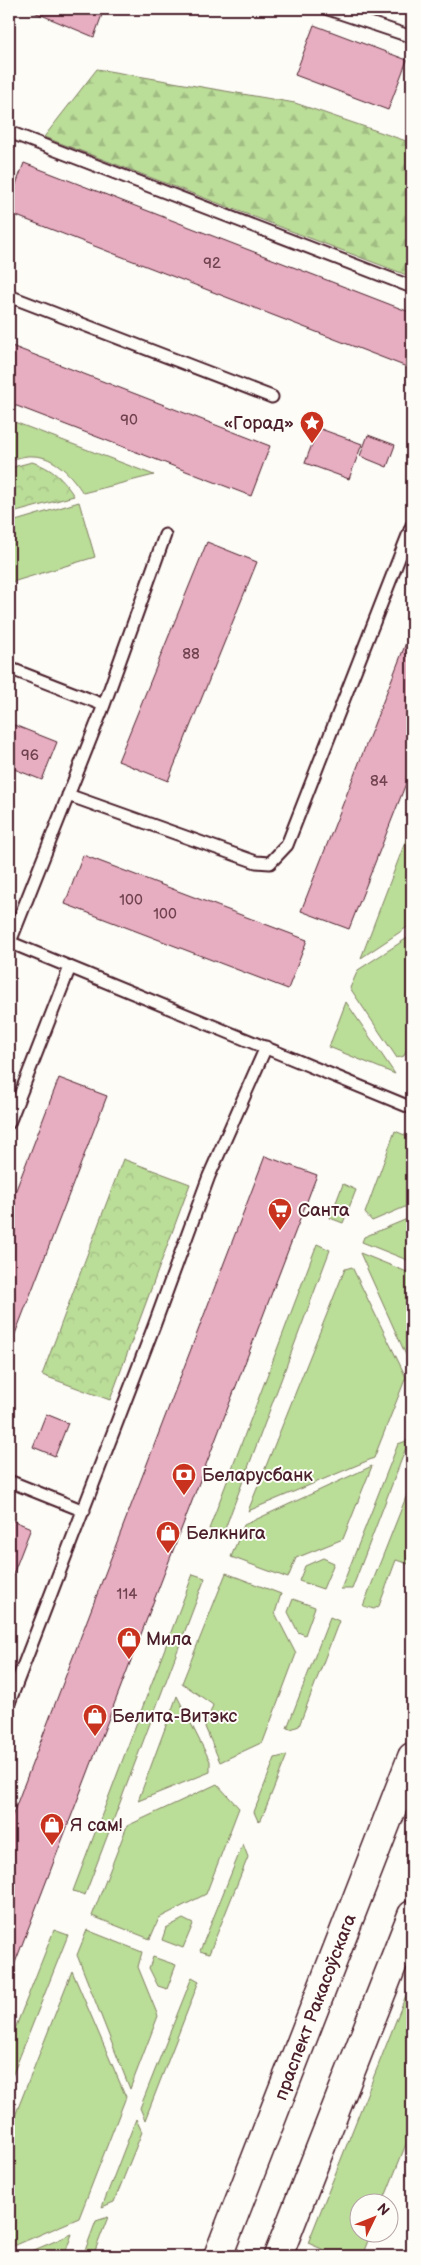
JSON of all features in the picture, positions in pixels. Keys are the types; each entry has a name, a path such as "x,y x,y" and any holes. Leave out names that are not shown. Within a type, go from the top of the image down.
{"main road":[{"name":"праспект Ракасоўскага","path":"218,2256 412,1758"},
{"path":"278,2256 412,1915"}],"lane":[{"path":"328,9 412,37"},
{"path":"9,132 412,287"},
{"path":"9,296 272,398"},
{"path":"68,795 256,862 270,863 287,845 412,525"},
{"path":"165,535 104,705 9,942 412,1108"},
{"path":"9,668 104,705"},
{"path":"9,1123 70,967"},
{"path":"9,1703 84,1510 209,1176 266,1047"},
{"path":"9,1481 84,1510"}],"green space":[{"path":"97,69 295,103 412,143 412,277 44,137"},
{"path":"9,420 154,475 83,493 62,468 49,459 30,456 9,460"},
{"path":"32,462 45,467 56,475 66,484 74,496 9,514 9,468"},
{"path":"79,502 95,557 9,583 9,523"},
{"path":"412,824 412,924 361,958"},
{"path":"412,935 412,1035 404,1056 397,1058 350,988 358,970"},
{"path":"346,1002 395,1074 329,1047"},
{"path":"395,1131 412,1138 412,1204 372,1221 365,1213"},
{"path":"123,1159 190,1184 110,1400 42,1375"},
{"path":"343,1184 356,1190 343,1223 330,1218"},
{"path":"412,1217 412,1262 362,1242 364,1237"},
{"path":"317,1244 330,1250 223,1534 209,1529"},
{"path":"360,1253 412,1274 412,1359 410,1364"},
{"path":"352,1267 406,1377 374,1458 248,1511 345,1269"},
{"path":"409,1440 352,1589 341,1589 398,1444"},
{"path":"372,1466 343,1539 296,1558 288,1578 231,1557 244,1525"},
{"path":"412,1482 412,1565 396,1560 379,1606 374,1609 363,1606"},
{"path":"323,1558 334,1563 323,1589 299,1581 305,1566"},
{"path":"226,1573 281,1594 275,1613 296,1654 263,1742 220,1762 205,1727 213,1705 182,1683"},
{"path":"193,1574 205,1578 85,1895 73,1891"},
{"path":"293,1599 315,1607 305,1635 298,1632 288,1612"},
{"path":"330,1617 339,1621 299,1726 291,1729 287,1728"},
{"path":"177,1696 210,1761 210,1772 138,1801"},
{"path":"287,1755 261,1820 258,1821 254,1812 275,1758"},
{"path":"217,1784 239,1808 206,1894 159,1918 150,1939 92,1916 127,1826"},
{"path":"243,1844 248,1857 209,1954 200,1951"},
{"path":"183,1919 193,1924 183,1948 162,1940 166,1928"},
{"path":"54,1930 68,1935 9,2084 9,2044"},
{"path":"87,1930 142,1952 138,1967 158,2016 130,2089 77,1955"},
{"path":"153,1957 176,1965 167,1989 158,1986 149,1968"},
{"path":"72,1971 126,2097 79,2218 9,2248 9,2131"},
{"path":"192,1977 199,1981 145,2120 140,2108"},
{"path":"412,1980 412,2129 387,2192 348,2192 348,2242 367,2242 362,2256 338,2256 308,2243"},
{"path":"136,2119 142,2132 114,2202 102,2207"},
{"path":"108,2217 93,2256 83,2256 96,2221"},
{"path":"72,2234 64,2256 20,2256"}],"building":[{"path":"27,9 104,9 94,37"},
{"path":"314,25 407,60 388,110 295,75"},
{"path":"24,163 412,313 412,369 9,213 9,203"},
{"path":"9,345 270,446 251,496 9,403"},
{"path":"318,428 362,444 349,479 305,463"},
{"path":"368,435 395,445 387,467 360,456"},
{"path":"207,542 257,562 168,781 118,761"},
{"path":"411,630 412,768 349,929 301,911"},
{"path":"9,723 57,742 42,780 9,767"},
{"path":"83,855 307,940 288,989 65,904"},
{"path":"59,1078 107,1096 9,1347 9,1208"},
{"path":"265,1156 317,1175 10,1976 9,1824"},
{"path":"46,1414 68,1423 55,1456 33,1447"},
{"path":"9,1519 31,1528 10,1582 9,1582"}],"place":[{"name":"«Горад»","path":"312,444"},
{"name":"Санта","path":"280,1231"},
{"name":"Беларусбанк","path":"184,1496"},
{"name":"Белкнига","path":"168,1554"},
{"name":"Мила","path":"129,1660"},
{"name":"Белита-Витэкс","path":"95,1737"},
{"name":"Я сам!","path":"52,1846"}]}
